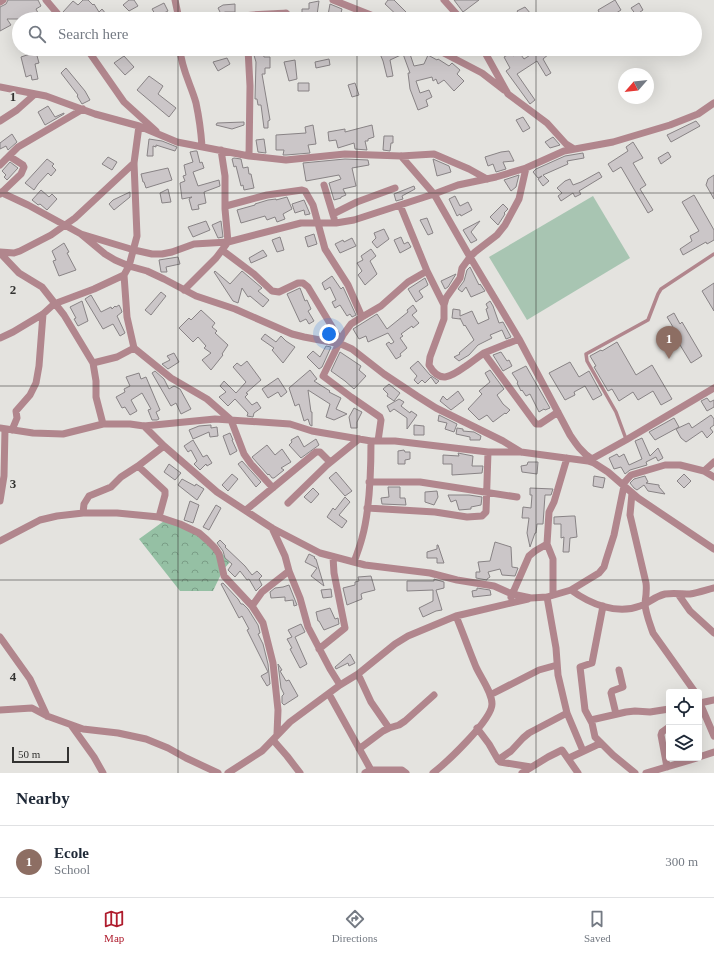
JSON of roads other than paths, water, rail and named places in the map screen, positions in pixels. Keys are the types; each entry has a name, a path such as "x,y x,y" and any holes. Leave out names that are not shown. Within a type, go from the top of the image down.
{"street":[{"path":"46,0 56,12"},
{"path":"175,0 178,12"},
{"path":"333,0 364,12"},
{"path":"444,0 455,12"},
{"path":"92,56 124,102 163,136"},
{"path":"181,56 183,67 199,118 202,146"},
{"path":"247,56 250,86 249,156"},
{"path":"449,56 482,73 547,123 566,144 574,149"},
{"path":"487,56 508,94"},
{"path":"0,87 46,96 140,126 177,142 249,156 286,160 345,154 401,156 434,154 469,169 487,179"},
{"path":"0,121 17,110 35,94"},
{"path":"80,234 134,250 162,254 194,244 228,242 280,227 301,223 336,224 354,220 458,185 487,179 526,168 564,150 628,138 670,125 698,114 714,103"},
{"path":"0,165 22,144 83,109"},
{"path":"140,126 134,163 136,236 134,250 129,266 124,275 127,317 134,348 171,378 207,399 231,420 244,454 273,488"},
{"path":"184,290 228,242 225,176 221,150"},
{"path":"9,156 24,167 21,174 1,193 80,234 105,254 129,266 147,271 196,296 242,312 292,334 339,342 352,348 384,374 436,408 503,441 521,452"},
{"path":"401,156 434,194 470,258 519,339 570,435 579,448 590,460 623,485 632,494 713,547"},
{"path":"0,252 20,252 51,235 76,218 134,163"},
{"path":"519,339 484,353 449,377 441,376 431,369 429,365 429,361 444,319 444,305 446,298 461,275 462,268 470,258 475,252 497,235 505,225 519,199 526,168"},
{"path":"324,185 336,224"},
{"path":"333,214 395,188"},
{"path":"226,206 267,195 303,190 313,206 325,249 352,293 355,305 362,317"},
{"path":"400,205 427,271 444,305"},
{"path":"222,250 254,274 272,291 279,292 298,283 303,283 310,291 339,342"},
{"path":"0,252 19,273 42,287 64,315 93,363 96,380 96,397 103,424"},
{"path":"354,562 362,539 374,441 381,420 380,417 351,398 323,376 339,342 351,324 381,306 408,282 427,271"},
{"path":"0,338 43,314 54,304 94,289 124,275"},
{"path":"0,501 4,476 6,429 17,418 16,411 30,395 36,383 43,314"},
{"path":"93,363 117,357 134,348"},
{"path":"484,353 536,424 540,424 558,412"},
{"path":"6,429 33,433 63,434 103,424 130,424 144,426 215,419 290,424 312,431 374,441 395,441 488,452 521,452 590,460 714,388"},
{"path":"144,426 164,446 217,492 272,528 320,554 378,568 430,573 457,580 494,586 512,594 531,598"},
{"path":"288,503 330,462 359,439"},
{"path":"83,512 84,504 89,496 111,487 121,477 164,446"},
{"path":"246,510 316,452 320,452 330,462"},
{"path":"367,508 418,511 460,516 479,517 484,515 486,512 488,452"},
{"path":"567,458 554,502 549,512 546,544 553,559 550,596 556,648 556,666 567,713 584,751"},
{"path":"704,471 714,462"},
{"path":"228,773 262,751 290,722 340,685 358,674 395,644 408,636 456,616 507,603 550,596 571,590 599,573 604,567 614,535 623,485 632,475 665,465 680,466 704,471 714,478"},
{"path":"138,466 165,491 160,517"},
{"path":"370,482 420,482 517,497"},
{"path":"632,494 630,515 646,583 647,591 645,604 653,632 693,689"},
{"path":"0,541 40,520 83,512 117,513 160,517 199,533 215,548 221,560 223,574 252,606 263,623 273,663 278,710 275,737 300,773"},
{"path":"272,528 285,556 288,571 300,598 305,620 319,649 340,685"},
{"path":"507,603 529,556 535,550 546,544"},
{"path":"319,649 345,628 334,573 334,557"},
{"path":"252,606 262,592 288,571"},
{"path":"571,590 588,601 603,606 628,609 645,604 651,599 666,594 692,593 714,588"},
{"path":"678,594 690,611 714,633"},
{"path":"603,606 592,663 580,667 583,700 596,736 613,755 635,773"},
{"path":"433,773 444,764 477,728 492,707 490,696 477,669 456,616"},
{"path":"0,637 30,679 46,716"},
{"path":"490,696 539,670 556,666"},
{"path":"616,714 611,693 612,691 623,687 619,670"},
{"path":"358,674 371,702 389,728"},
{"path":"329,694 359,749 368,771 402,770 406,773"},
{"path":"359,749 389,728 399,725 405,721 434,695"},
{"path":"702,705 714,700"},
{"path":"0,710 32,708 46,716 83,729 118,733 146,739 168,748 218,773"},
{"path":"591,720 635,711 666,710"},
{"path":"702,710 714,736"},
{"path":"498,760 511,752 529,733 567,713"},
{"path":"70,724 94,757 103,773"},
{"path":"477,728 489,744 498,760 506,763 531,767"},
{"path":"666,729 660,735 666,760"},
{"path":"569,758 602,743"},
{"path":"522,773 560,750 564,751 578,773"},
{"path":"702,756 714,752"},
{"path":"666,761 668,768"},
{"path":"646,773 689,761"}],"lane":[{"path":"626,440 616,412 587,362 586,354 648,320 661,289 714,254"}],"place":[{"name":"Ecole","path":"669,359"}]}
